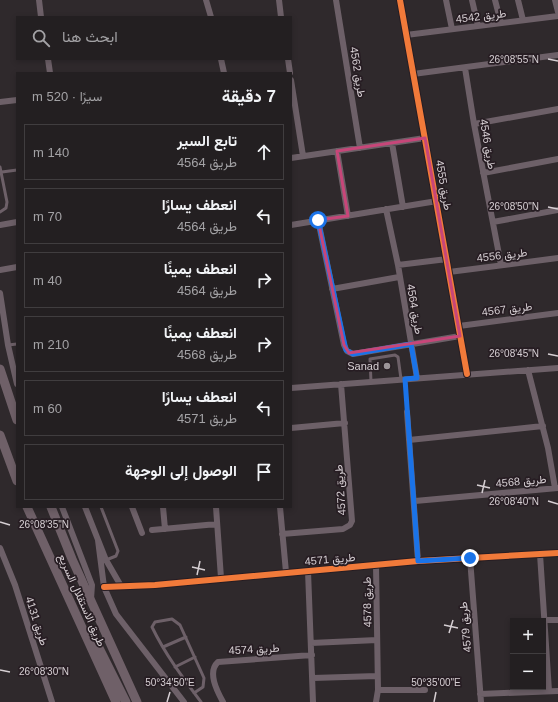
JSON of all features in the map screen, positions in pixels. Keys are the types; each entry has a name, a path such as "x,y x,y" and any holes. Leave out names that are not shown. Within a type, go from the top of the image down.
{"main road":[{"path":"0,369 16,417"},
{"path":"0,435 16,478"},
{"name":"طريق الاستقلال السريع","path":"27,508 116,702"},
{"name":"طريق الاستقلال السريع","path":"51,508 137,702"},
{"path":"81,626 97,644 126,702"}],"street":[{"path":"39,0 41,16"},
{"path":"206,0 211,16"},
{"path":"279,0 281,16"},
{"name":"طريق 4562","path":"336,0 360,148"},
{"name":"طريق 4555","path":"400,0 467,374"},
{"path":"446,0 452,29"},
{"path":"472,0 478,26"},
{"path":"495,0 501,23"},
{"path":"518,0 523,20"},
{"path":"555,0 558,12"},
{"name":"طريق 4542","path":"406,35 558,16"},
{"path":"413,74 558,55"},
{"path":"48,60 50,72"},
{"path":"221,60 224,72"},
{"path":"288,60 290,72"},
{"name":"طريق 4546","path":"465,68 474,124 501,265"},
{"path":"292,87 302,156"},
{"path":"0,102 16,100"},
{"path":"474,124 558,108"},
{"path":"292,158 425,138"},
{"path":"392,143 403,206"},
{"path":"337,151 348,216"},
{"path":"483,173 558,159"},
{"path":"292,225 437,201"},
{"name":"طريق 4564","path":"386,209 398,265 417,378"},
{"path":"493,222 558,210"},
{"name":"طريق 4564","path":"318,220 344,345 349,353 353,354 460,336"},
{"path":"0,225 16,222"},
{"name":"طريق 4556","path":"449,272 558,258"},
{"path":"398,265 446,259"},
{"path":"0,270 16,267"},
{"name":"طريق 4564","path":"332,288 399,277"},
{"path":"0,293 8,345 16,380"},
{"name":"طريق 4567","path":"458,326 558,313"},
{"path":"292,388 558,368"},
{"path":"528,370 543,426 556,488"},
{"name":"طريق 4572","path":"282,534 343,528 350,525 352,517 342,384"},
{"path":"407,412 415,501 418,561"},
{"path":"292,428 345,423"},
{"path":"409,440 543,426"},
{"name":"طريق 4568","path":"415,501 556,488"},
{"path":"62,508 92,585 92,599"},
{"path":"85,508 106,560 121,586"},
{"path":"132,508 142,533"},
{"path":"163,508 165,529"},
{"path":"216,508 221,578"},
{"path":"280,508 286,572"},
{"path":"152,530 217,524"},
{"path":"98,540 104,587 116,614 184,702"},
{"name":"طريق 4131","path":"0,548 52,702"},
{"name":"طريق 4571","path":"104,587 155,585 418,561 558,553"},
{"path":"540,554 544,618"},
{"name":"طريق 4579","path":"470,558 481,702"},
{"name":"طريق 4578","path":"376,565 378,676 376,702"},
{"path":"308,571 314,702"},
{"path":"546,620 558,620"},
{"name":"طريق 4578","path":"311,643 377,640"},
{"path":"546,649 549,692"},
{"name":"طريق 4574","path":"223,702 215,685 213,674 215,665 218,662 312,655"},
{"path":"312,678 378,676"},
{"path":"378,690 425,690"},
{"path":"480,694 558,691"}],"lane":[{"path":"0,166 7,202 6,208 0,212"},
{"path":"2,172 16,170"},
{"path":"8,345 16,344"},
{"path":"371,382 370,359 394,355 398,357 403,379"},
{"path":"101,508 118,551 116,556 106,560"},
{"path":"194,693 201,688 204,680 186,637 178,623 174,620 169,619 155,622 152,627 163,647 175,667 194,693 201,702"},
{"path":"163,647 186,637"},
{"path":"175,667 195,657"}],"path":[{"path":"403,379 407,412"}],"highlighted area":[{"path":"425,138 460,336 349,353 344,345 318,220 348,216 337,151"}],"cycle path":[{"path":"400,0 467,374"},
{"path":"104,587 155,585 418,561 558,553"}],"place":[{"name":"Sanad","path":"387,366"}],"route":[{"path":"318,220 346,350 353,354 411,344 417,378 405,379 415,501 418,561 470,558"}]}
